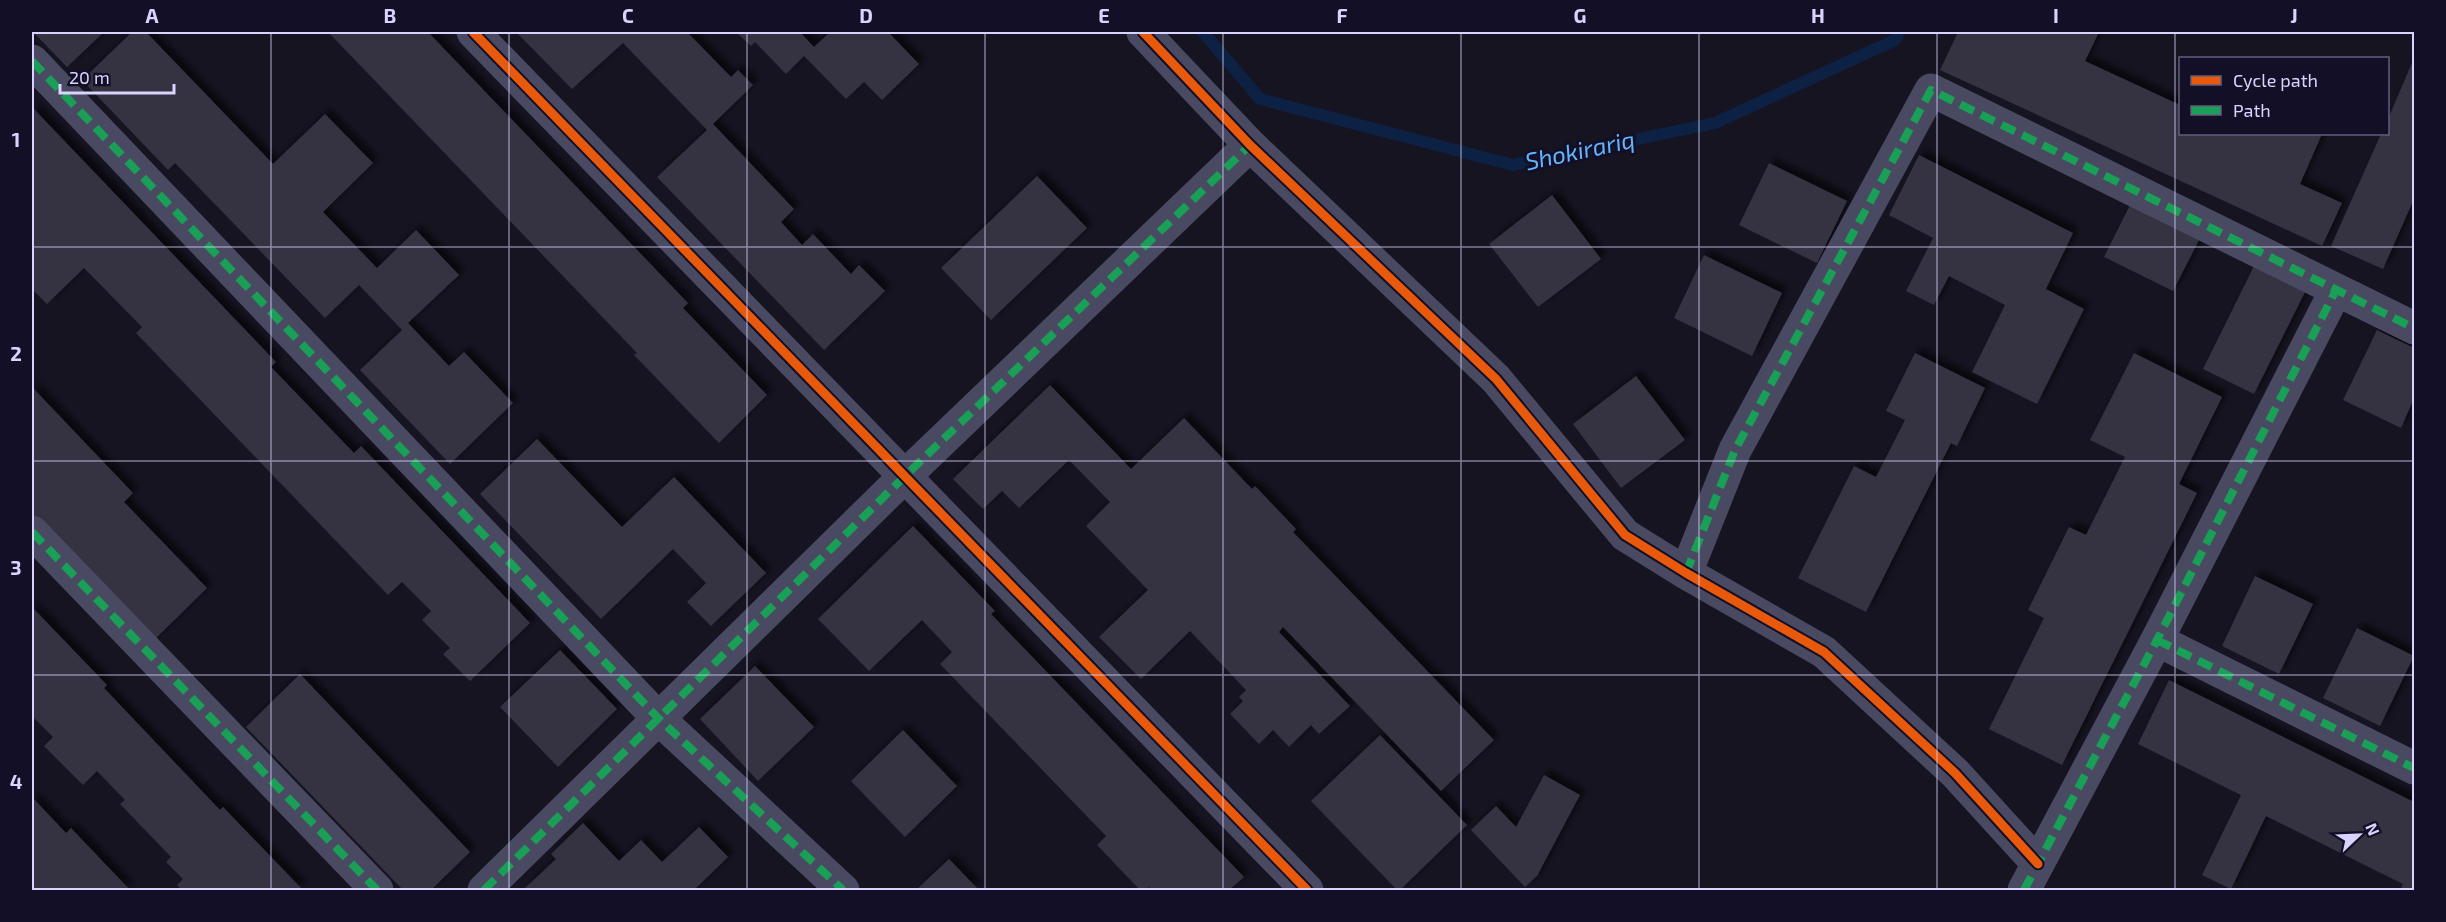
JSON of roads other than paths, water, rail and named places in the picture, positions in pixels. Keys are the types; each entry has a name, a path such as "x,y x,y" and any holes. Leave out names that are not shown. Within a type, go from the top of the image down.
{"street":[{"path":"473,32 1307,891"},
{"path":"1145,32 1250,145 1496,380 1625,536 1824,652 1955,773 2031,877 2157,640 2336,290"},
{"path":"32,61 658,719 843,891"},
{"path":"1686,573 1735,450 1931,90 2415,328"},
{"path":"484,891 905,476 1250,145"},
{"path":"32,532 376,891"},
{"path":"2157,640 2415,768"}],"waterway":[{"name":"Shokirariq","path":"1203,32 1260,99 1513,165 1715,123 1895,40 1899,32"}]}
